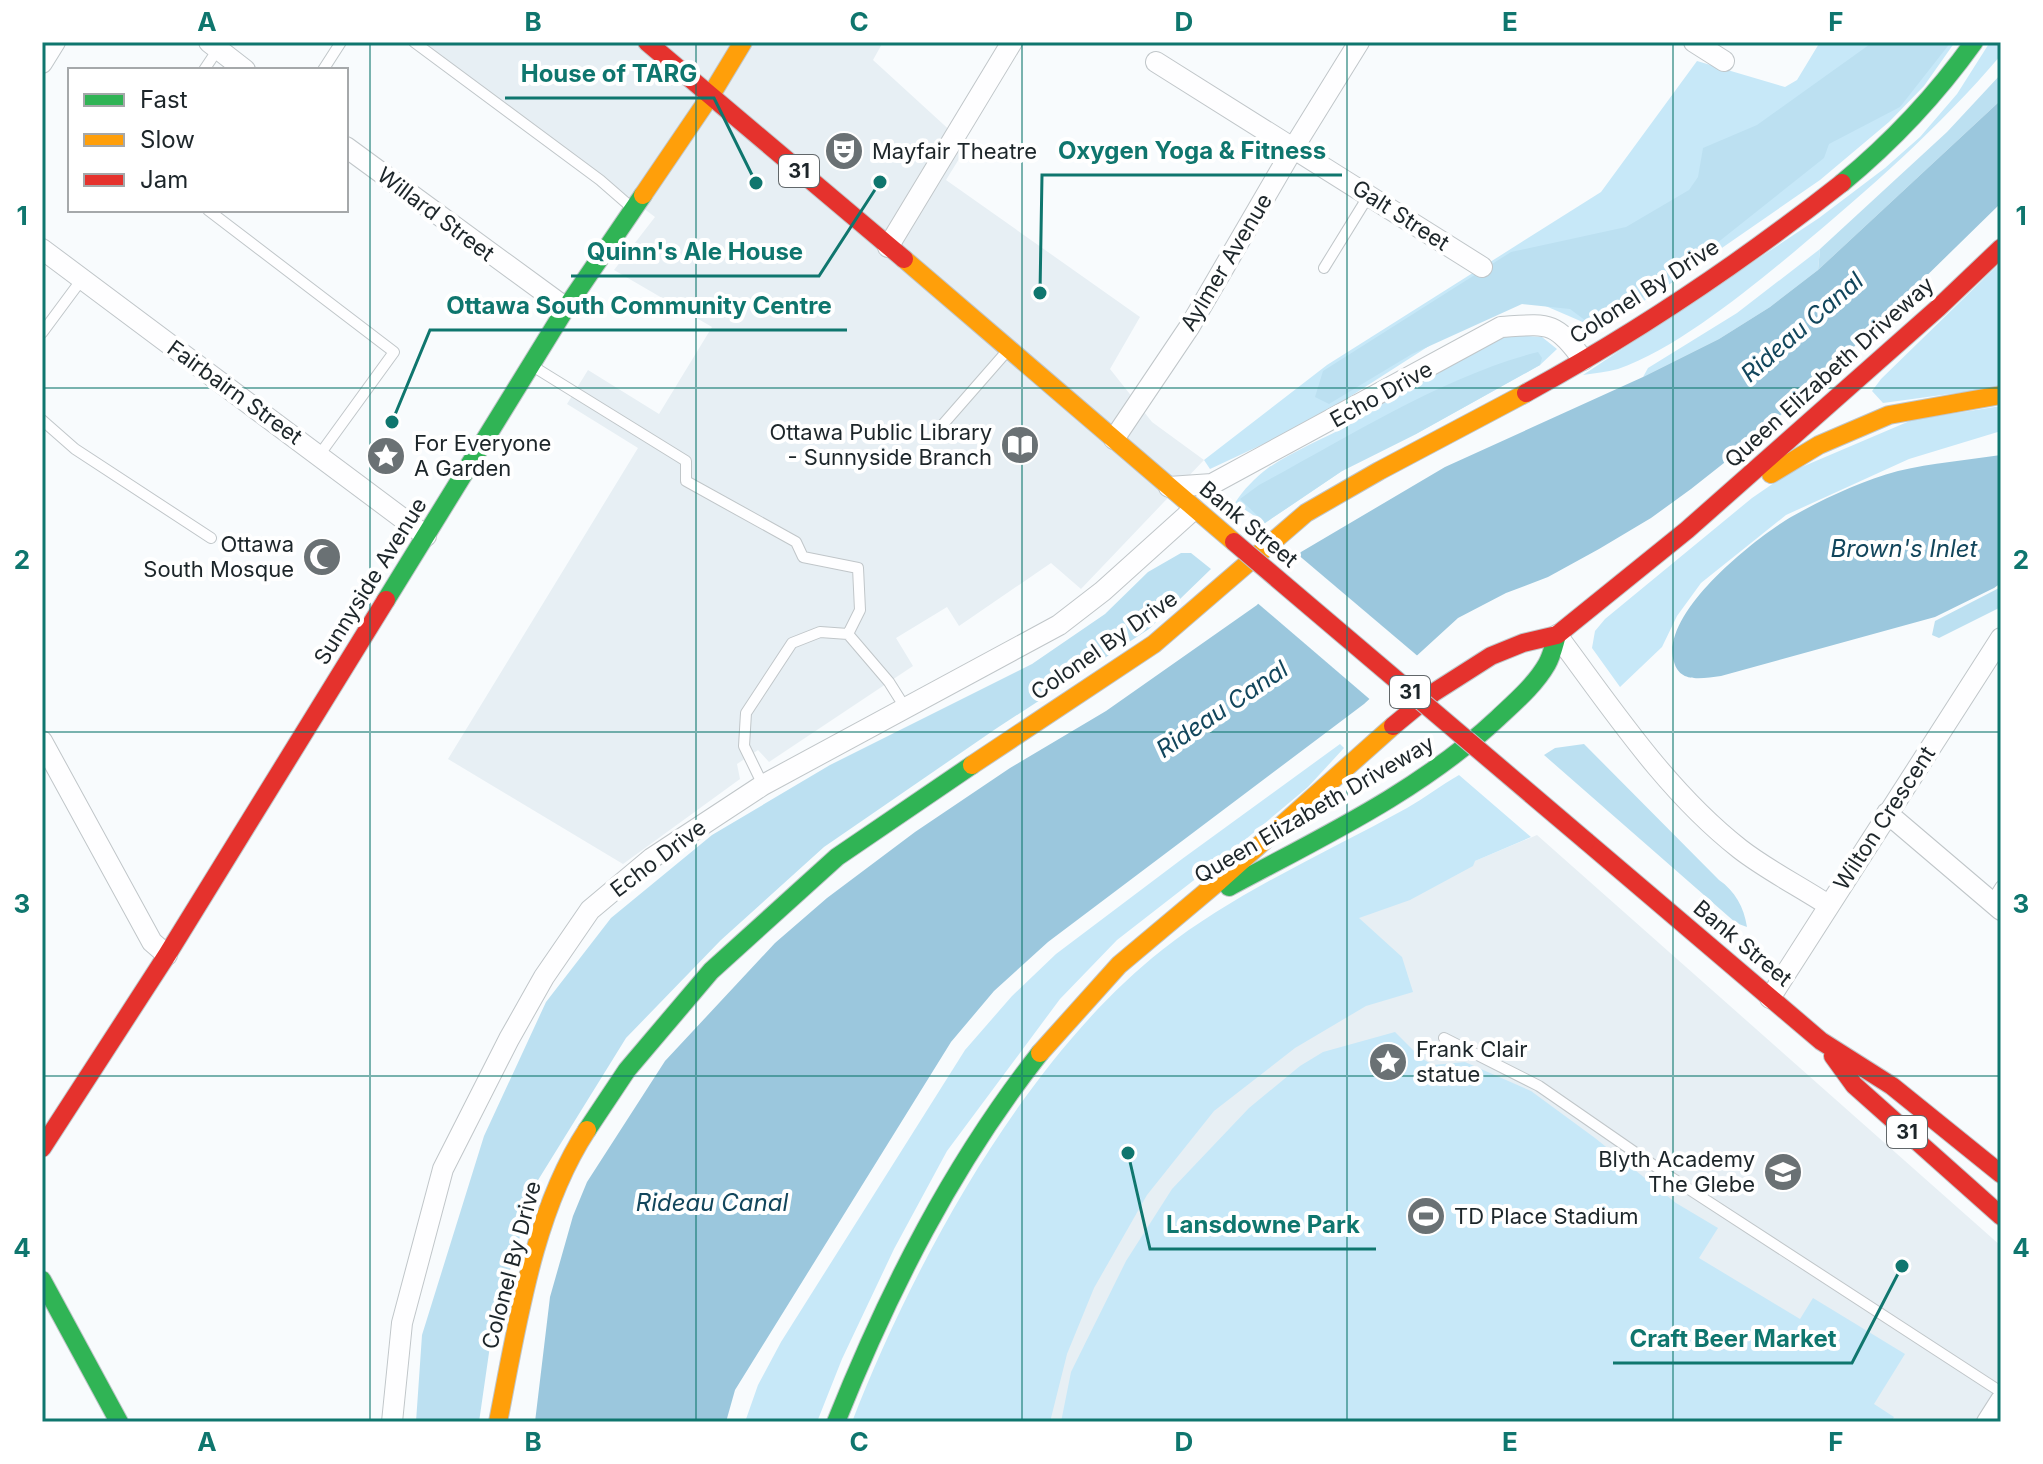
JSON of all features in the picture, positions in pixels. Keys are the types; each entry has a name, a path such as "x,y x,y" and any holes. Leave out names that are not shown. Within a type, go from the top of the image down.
{"main road":[{"name":"Bank Street","path":"647,42 1821,1041 1859,1061 1884,1079 2001,1174"},
{"name":"Sunnyside Avenue","path":"42,1148 167,955 566,308 711,95 743,42"},
{"name":"Colonel By Drive","path":"498,1422 522,1300 556,1186 582,1138 627,1070 711,971 837,857 1143,652 1290,525 1355,484 1583,360 1700,286 1805,213 1900,134 1948,81 1974,42"},
{"name":"Queen Elizabeth Driveway","path":"836,1422 869,1341 935,1208 1025,1072 1079,1006 1125,959 1448,680 1501,650 1530,639 1557,635 1687,530 1938,308 2001,248"},
{"name":"Queen Elizabeth Driveway","path":"1687,530 1790,462 1841,434 1900,412 2001,395"},
{"name":"Queen Elizabeth Driveway","path":"1182,912 1395,796 1446,763 1497,720 1528,688 1548,663 1557,635"},
{"name":"Bank Street","path":"1821,1041 1854,1085 2001,1216"},
{"path":"42,1280 119,1422"}],"street":[{"path":"42,63 55,42"},
{"path":"888,247 1012,42"},
{"name":"Aylmer Avenue","path":"1114,439 1190,326 1359,42"},
{"path":"1694,42 1724,61"},
{"path":"213,46 242,68"},
{"name":"Galt Street","path":"1156,62 1482,267"},
{"name":"Willard Street","path":"348,148 566,308"},
{"name":"Fairbairn Street","path":"42,249 426,536"},
{"name":"Echo Drive","path":"1169,487 1212,484 1501,327 1545,324 1568,338 1583,360"},
{"name":"Echo Drive","path":"392,1422 402,1323 443,1169 544,977 590,910 652,858 763,785 1059,625 1103,591 1194,509"},
{"path":"1557,635 1632,736 1683,796 1740,849 1828,905"},
{"name":"Wilton Crescent","path":"1770,998 2001,638"},
{"path":"42,741 152,942 167,955"},
{"path":"1887,813 1998,899"},
{"path":"1987,1422 2001,1400"}],"lane":[{"path":"324,68 341,42"},
{"path":"414,42 633,208"},
{"path":"205,68 213,46"},
{"path":"1324,268 1369,195"},
{"path":"211,212 394,352 320,454"},
{"path":"42,333 82,279"},
{"path":"938,430 1009,348"},
{"path":"531,365 686,461 686,481 796,542 803,557 858,568 860,610 848,634"},
{"path":"42,420 75,449 211,538"},
{"path":"763,785 744,746 746,713 792,643 820,632 848,634 889,682 906,709"},
{"path":"1444,1038 1539,1086 1672,1178 2001,1392"}],"shaded area":[{"path":"423,42 883,42 873,60 967,146 946,180 1140,317 1110,369 1152,422 1204,460 1081,589 1051,563 959,626 947,607 896,638 913,666 769,762 758,750 737,764 740,779 623,864 448,759 638,448 567,404 588,370 659,414 712,327 614,270 655,217"},
{"path":"1820,42 1955,42 1924,86 1889,122 1820,180 1654,295 1604,324 1585,323 1534,301 1504,304 1457,328 1337,405 1283,435 1210,469 1204,460 1327,365 1601,192 1697,61 1785,87 1797,80"},
{"path":"1873,42 1951,42 1900,107 1829,144 1824,158 1712,247 1616,317 1594,327 1570,309 1522,304 1412,354 1329,404 1315,397 1323,371 1511,252 1626,227 1689,190 1698,177 1703,148 1757,125"},
{"path":"1990,42 2001,42 2001,55 1928,133 1822,229 1733,301 1663,348 1618,369 1583,375 1819,218 1885,168 1920,137 1957,94"},
{"path":"2001,74 2001,100 1818,270 1820,249 1947,132"},
{"path":"1820,249 1818,270 1770,307 1719,339 1643,377 1648,368 1737,313"},
{"path":"2001,262 2001,387 1883,403 1872,391 1881,379"},
{"path":"1514,335 1542,337 1557,349 1540,365 1342,471 1265,523 1235,503 1268,468 1349,425 1450,360 1493,340"},
{"path":"1538,352 1542,358 1540,365 1342,471 1265,523 1240,499 1259,485 1430,393 1502,363"},
{"path":"2001,406 2001,431 1909,459 1786,515 1701,583 1677,616 1662,647 1620,687 1592,648 1595,631 1605,619 1752,498 1790,472 1912,420"},
{"path":"1181,553 1191,553 1211,569 1149,629 997,728 824,847 721,940 626,1038 535,1185 492,1332 479,1422 416,1422 422,1335 484,1136 546,1002 611,918 712,835 830,765 1032,664 1105,614 1148,572"},
{"path":"2001,587 2001,607 1939,638 1932,635 1935,621"},
{"path":"1340,744 1344,748 1308,787 1117,940 1060,999 947,1151 894,1249 842,1359 817,1422 745,1422 758,1385 781,1342 965,1050 1012,996 1056,954"},
{"path":"1584,744 1730,889 1741,906 1747,927 1736,923 1544,755 1555,748"},
{"path":"1459,775 1531,837 1475,861 1473,866 1410,900 1359,918 1402,957 1413,992 1366,1006 1295,1048 1214,1111 1147,1195 1094,1288 1067,1354 1050,1422 852,1422 907,1296 979,1166 1064,1047 1112,995 1162,950 1220,909 1407,808"},
{"path":"1537,835 2001,1246 2001,1422 940,1422 1166,1009 1413,887"},
{"name":"TD Place Stadium","path":"1395,1032 1421,1058 1433,1065 1465,1062 1531,1091 1676,1203 1718,1228 1699,1258 1800,1319 1813,1298 1905,1354 1874,1404 1894,1417 1891,1422 1061,1422 1071,1372 1126,1261 1172,1189 1249,1108 1300,1066 1323,1052"}],"water":[{"name":"Rideau Canal","path":"2001,100 2001,203 1819,381 1748,444 1651,518 1548,577 1506,593 1458,618 1364,704 1048,942 994,991 951,1042 735,1390 726,1422 535,1422 550,1297 573,1216 587,1182 665,1061 775,943 827,898 915,832 1010,768 1106,711 1257,605 1301,552 1445,467 1643,377 1719,339 1770,307 1818,270"},
{"name":"Brown's Inlet","path":"2001,455 2001,583 1994,588 1935,617 1721,676 1693,678 1677,669 1673,643 1681,622 1695,601 1734,560 1791,517 1884,475"}],"pier":[{"path":"1296,553 1420,658 1373,702 1255,601"}],"traffic: fast":[{"path":"1842,183 1913,117 1974,42"},
{"path":"386,600 566,308 643,195"},
{"path":"1229,887 1369,811 1468,744 1537,679 1549,661 1557,635"},
{"path":"587,1130 627,1070 711,971 837,857 972,765"},
{"path":"836,1422 878,1324 925,1230 978,1139 1040,1053"},
{"path":"42,1280 119,1422"}],"traffic: slow":[{"path":"643,195 743,42"},
{"path":"904,259 1234,542"},
{"path":"972,765 1154,644 1306,513 1526,393"},
{"path":"1771,474 1819,445 1889,415 2001,395"},
{"path":"1040,1053 1119,965 1219,881 1393,726"},
{"path":"498,1422 520,1309 540,1233 568,1162 587,1130"}],"traffic: jam":[{"path":"647,42 904,259"},
{"path":"1526,393 1688,295 1842,183"},
{"path":"1393,726 1433,693 1491,656 1523,643 1557,635 1687,530 1938,308 2001,248"},
{"path":"1234,542 1586,841"},
{"path":"42,1148 167,955 386,600"},
{"path":"1586,841 1821,1041 1892,1086 2001,1174"},
{"path":"1833,1056 1854,1085 2001,1216"}],"place":[{"name":"Mayfair Theatre","path":"844,151"},
{"name":"Quinn's Ale House","path":"880,182"},
{"name":"House of TARG","path":"756,183"},
{"name":"Oxygen Yoga & Fitness","path":"1040,293"},
{"name":"Ottawa South Community Centre","path":"392,422"},
{"name":"Ottawa Public Library - Sunnyside Branch","path":"1020,445"},
{"name":"For Everyone A Garden","path":"386,456"},
{"name":"Ottawa South Mosque","path":"322,557"},
{"name":"Frank Clair statue","path":"1388,1062"},
{"name":"Lansdowne Park","path":"1128,1153"},
{"name":"Blyth Academy The Glebe","path":"1783,1172"},
{"name":"TD Place Stadium","path":"1426,1216"},
{"name":"Craft Beer Market","path":"1902,1266"}]}
